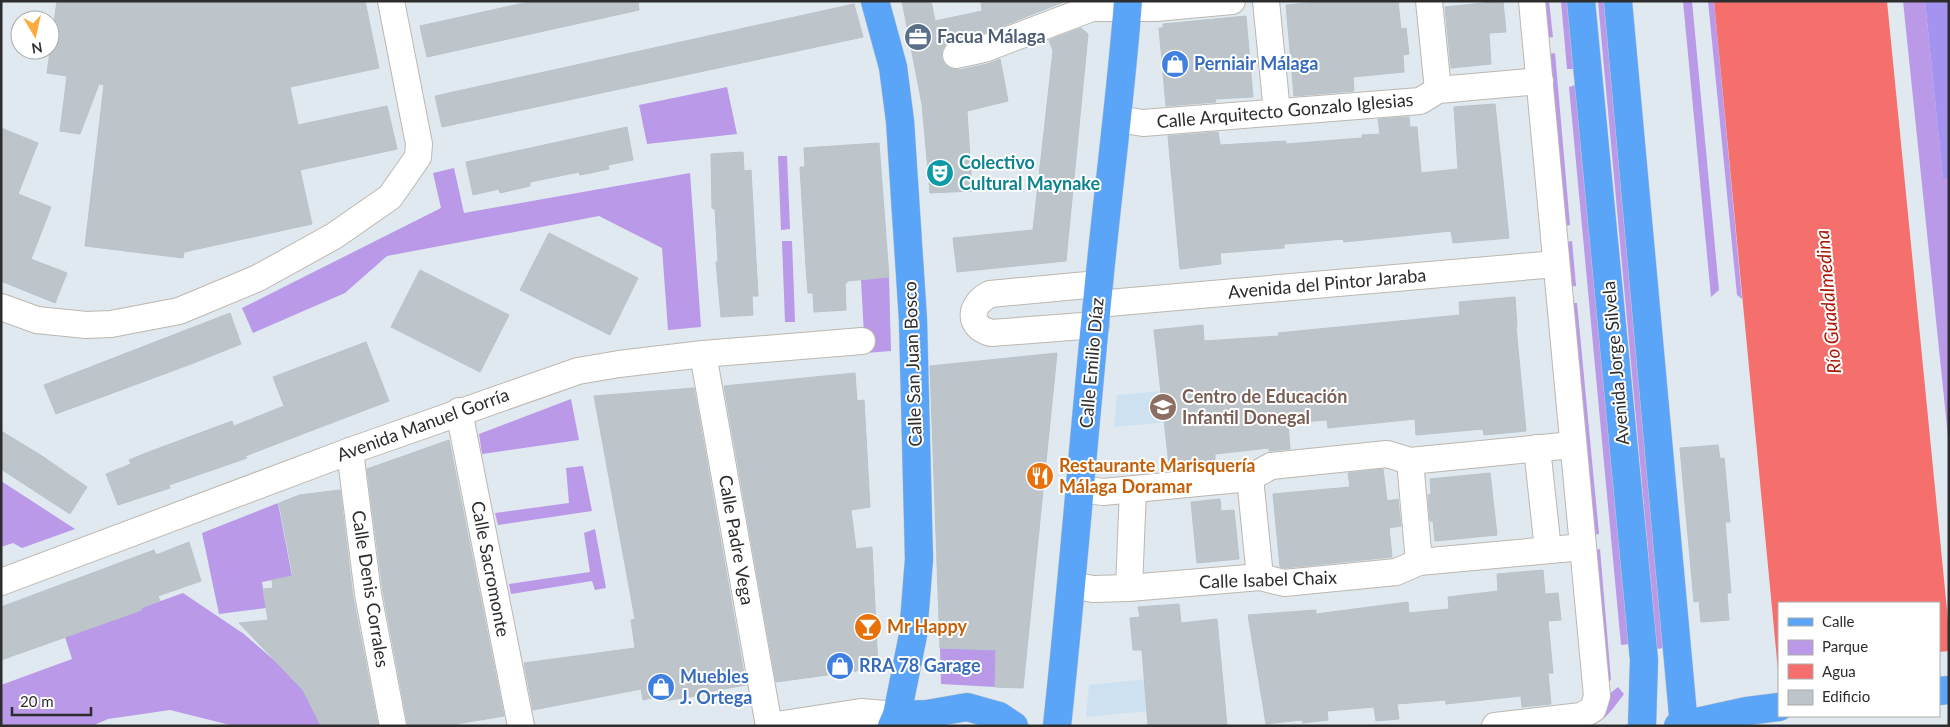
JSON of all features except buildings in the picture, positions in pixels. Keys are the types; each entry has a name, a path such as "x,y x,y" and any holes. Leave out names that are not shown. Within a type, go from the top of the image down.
{"main road":[{"name":"Calle San Juan Bosco","path":"875,1 893,67 900,121 913,320 919,559 913,635 894,720"},
{"name":"Avenida Jorge Silvela","path":"1581,1 1644,660 1642,726"},
{"name":"Avenida Jorge Silvela","path":"1618,1 1682,725"},
{"name":"Calle Emilio Díaz","path":"1057,726 1081,489 1097,304 1128,5"},
{"path":"894,720 967,707 1000,716 1014,726"},
{"path":"1682,725 1747,711 1778,708"}],"street":[{"path":"1,307 37,320 86,325 111,324 179,311 258,278 334,236 390,197 418,157 418,144 390,1"},
{"path":"956,55 984,49 1092,8 1128,5 1164,7 1232,1"},
{"path":"1266,1 1277,112"},
{"path":"1429,1 1438,90"},
{"path":"1495,726 1580,716 1593,709 1597,696 1572,445 1532,1"},
{"name":"Calle Arquitecto Gonzalo Iglesias","path":"1117,119 1143,123 1420,101 1438,90 1540,81"},
{"name":"Avenida del Pintor Jaraba","path":"1097,304 1556,264"},
{"name":"Avenida Manuel Gorría","path":"1,582 459,411 578,371 703,354 862,341"},
{"name":"Calle Padre Vega","path":"703,354 770,726"},
{"name":"Calle Sacromonte","path":"459,411 521,726"},
{"path":"1081,489 1103,492 1250,478 1271,466 1387,454 1410,461 1572,445"},
{"path":"1537,448 1548,550"},
{"name":"Calle Denis Corrales","path":"350,451 368,594 393,726"},
{"path":"1410,461 1419,562"},
{"path":"1250,478 1260,577"},
{"path":"1129,588 1133,488"},
{"name":"Calle Isabel Chaix","path":"1071,585 1093,589 1129,588 1260,577 1284,583 1396,572 1419,562 1583,547"},
{"path":"770,726 861,712 894,720"}],"shaded area":[{"path":"1925,1 1949,1 1949,178 1943,179"},
{"name":"Centro de Educación Infantil Donegal","path":"1208,387 1211,418 1114,427 1117,395"},
{"path":"1186,675 1189,707 1086,717 1089,685"}],"green space":[{"path":"1542,1 1549,1 1553,37 1546,38"},
{"path":"1561,1 1571,1 1629,644 1621,645 1569,87 1575,85 1573,69 1567,69"},
{"path":"1598,1 1604,1 1663,648 1657,649"},
{"path":"1683,1 1692,1 1719,290 1711,297"},
{"path":"1708,1 1714,1 1742,299 1737,295"},
{"path":"1903,1 1925,1 1943,178 1949,178 1949,446"},
{"path":"1555,53 1570,225 1564,226 1566,242 1572,241 1576,286 1568,287 1547,54"},
{"path":"727,87 737,134 647,144 639,105"},
{"path":"778,156 787,156 790,229 781,230"},
{"path":"454,168 464,213 690,173 701,327 668,330 662,248 599,216 387,256 345,293 253,333 242,308 441,208 433,173"},
{"path":"782,241 792,241 795,322 785,322"},
{"path":"889,277 891,351 865,353 861,280"},
{"path":"1570,303 1577,303 1599,534 1593,535 1595,550 1600,549 1611,680 1605,683"},
{"path":"571,399 579,440 482,454 479,434"},
{"path":"583,466 592,511 498,525 495,513 569,503 566,468"},
{"path":"1,481 75,529 22,548 13,543 1,547"},
{"path":"278,503 292,576 262,582 266,608 219,614 202,533"},
{"path":"595,529 606,588 595,590 592,581 511,594 509,584 590,572 584,533"},
{"path":"183,593 244,634 275,661 303,690 321,726 234,726 170,710 108,719 92,726 1,726 1,685 72,659 65,637 142,610 141,608"},
{"path":"940,648 996,650 995,687 941,684"},
{"path":"1618,687 1624,694 1612,710 1597,723 1584,726 1608,695"}],"water":[{"name":"Río Guadalmedina","path":"1714,1 1887,1 1949,630 1949,726 1940,717 1940,602 1778,602 1778,671"}],"pier":[{"path":"1949,651 1949,726 1781,726 1780,717 1940,717 1940,652"}],"place":[{"name":"Facua Málaga","path":"918,37"},
{"name":"Perniair Málaga","path":"1175,64"},
{"name":"Colectivo Cultural Maynake","path":"940,173"},
{"name":"Centro de Educación Infantil Donegal","path":"1163,407"},
{"name":"Restaurante Marisquería Málaga Doramar","path":"1040,476"},
{"name":"Mr Happy","path":"868,627"},
{"name":"RRA 78 Garage","path":"840,666"},
{"name":"Muebles J. Ortega","path":"661,687"}]}
